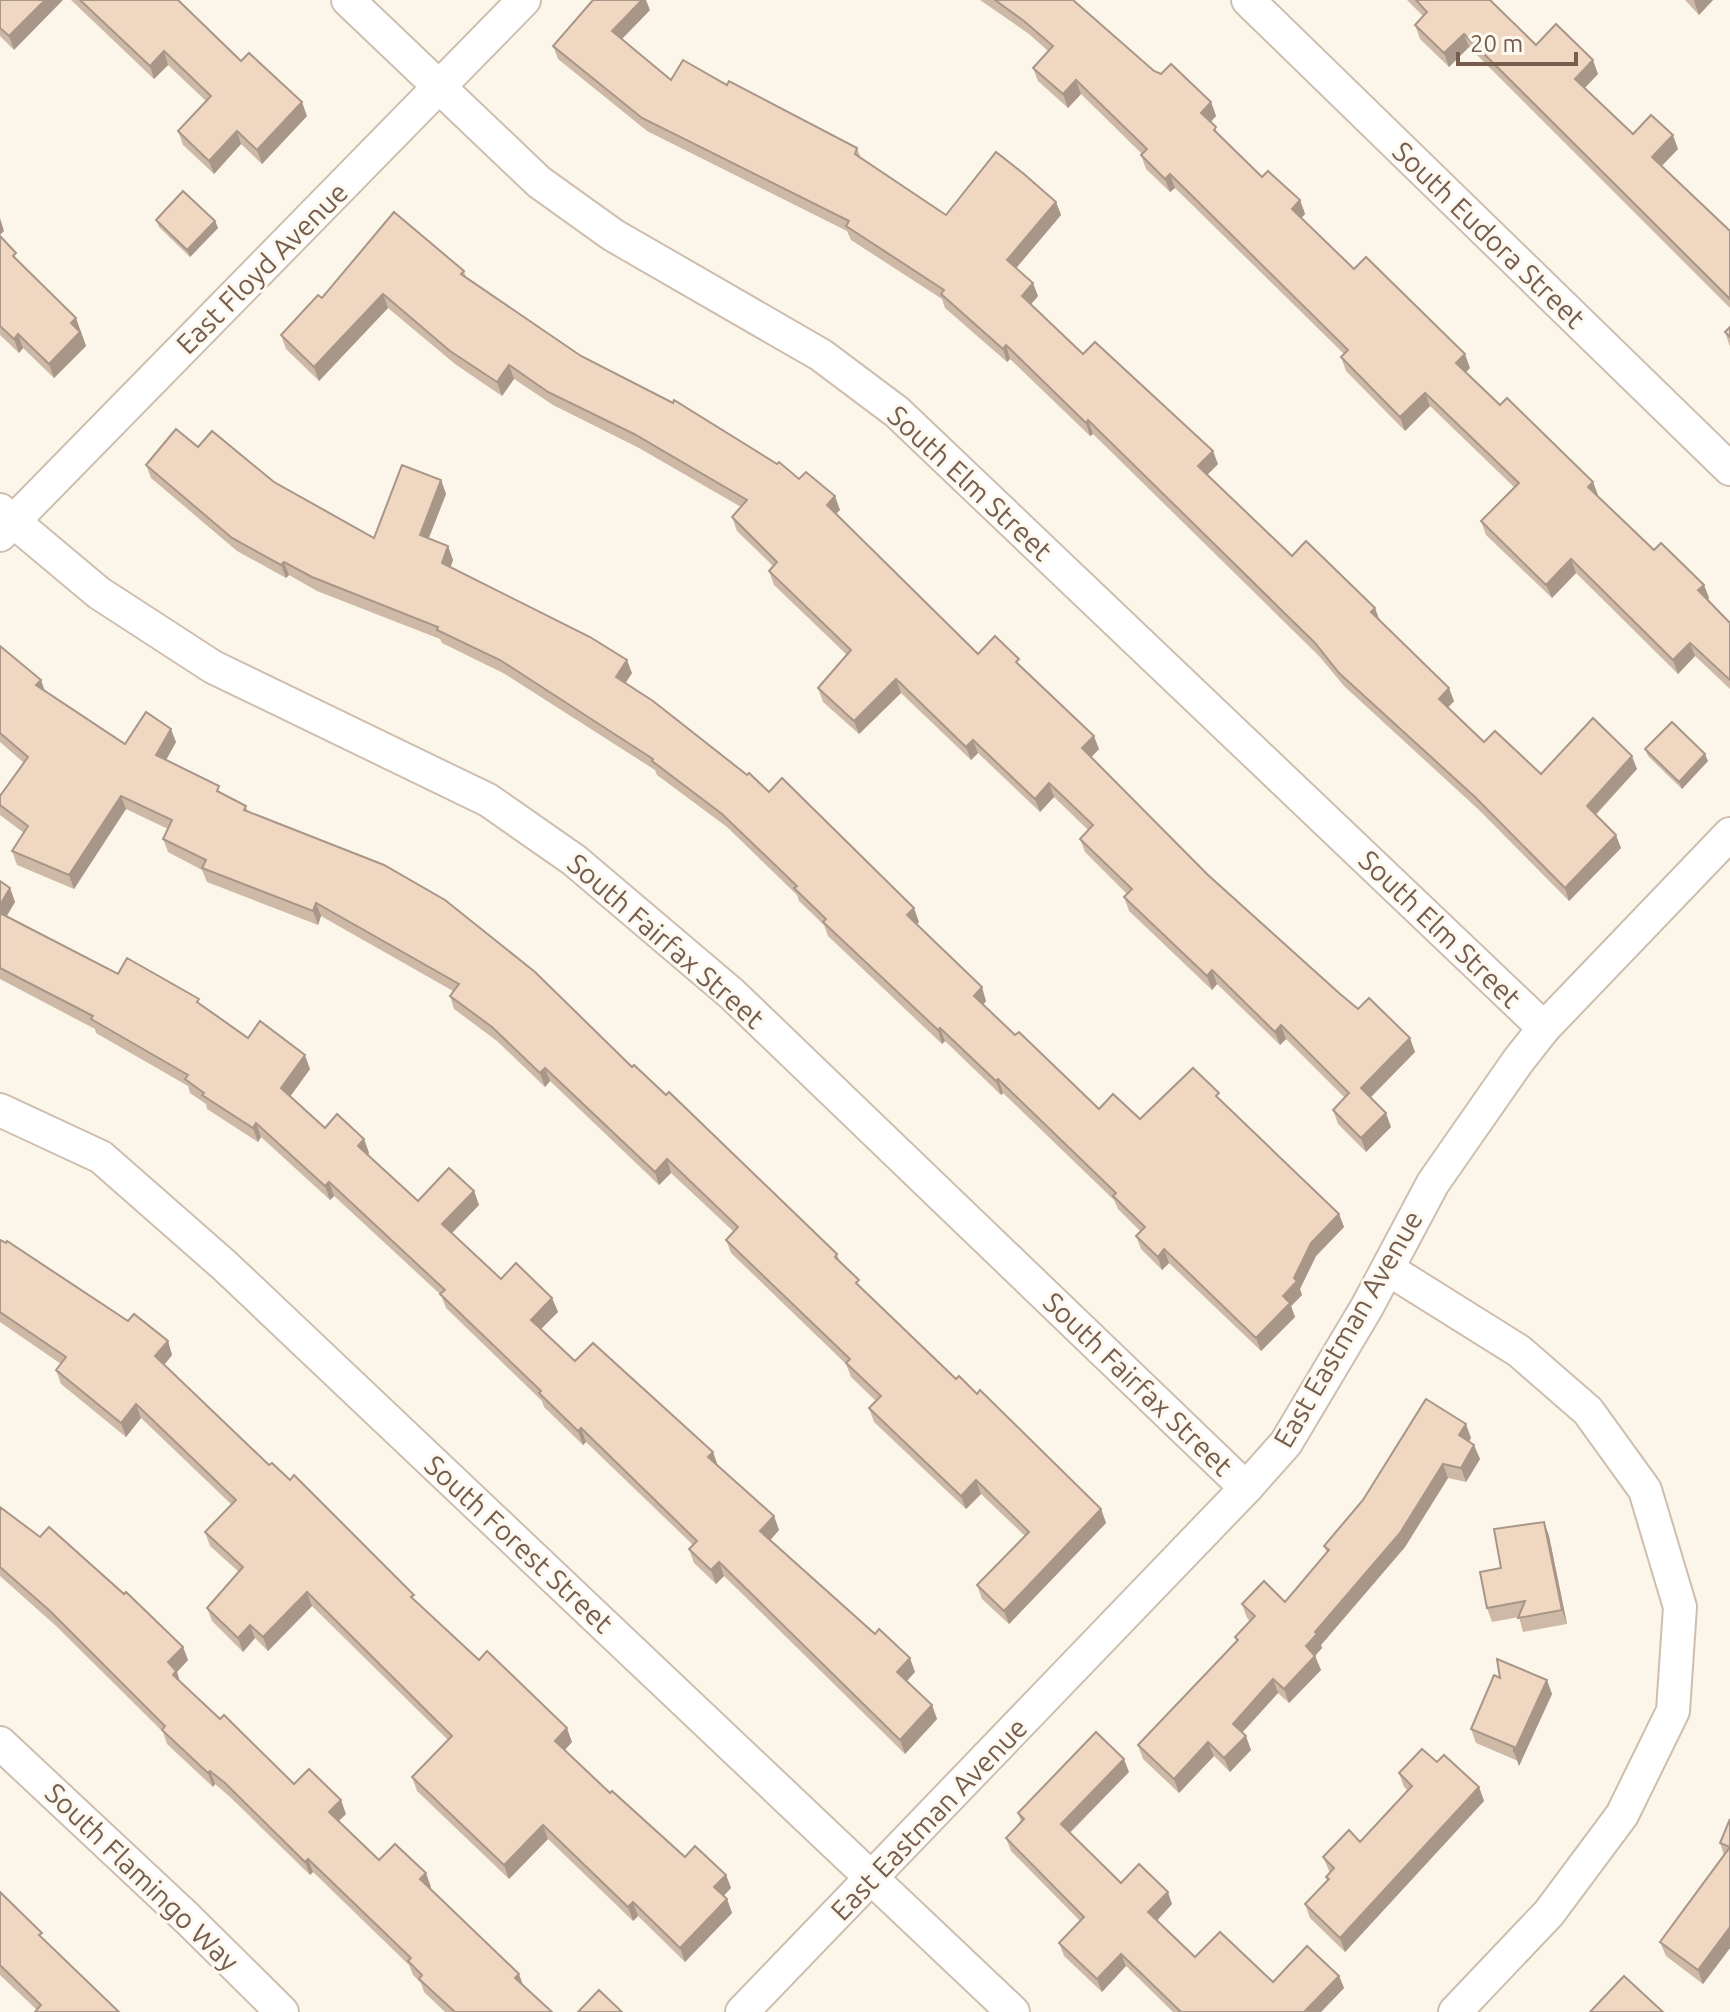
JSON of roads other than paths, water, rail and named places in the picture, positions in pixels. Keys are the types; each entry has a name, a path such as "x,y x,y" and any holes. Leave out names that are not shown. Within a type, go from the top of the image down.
{"street":[{"name":"South Elm Street","path":"348,0 539,182 601,226 794,339 897,412 1544,1028"},
{"name":"East Floyd Avenue","path":"4,522 524,0"},
{"name":"South Eudora Street","path":"1248,0 1730,469"},
{"name":"South Fairfax Street","path":"4,522 99,593 213,667 488,800 574,860 732,994 1246,1488"},
{"name":"East Eastman Avenue","path":"742,2012 1286,1443 1388,1269 1433,1183 1544,1028 1730,834"},
{"name":"South Forest Street","path":"0,1110 101,1157 224,1265 1013,2012"},
{"path":"1388,1269 1519,1351 1588,1411 1645,1490 1680,1607 1673,1711 1622,1815 1549,1913 1455,2012"},
{"name":"South Flamingo Way","path":"0,1743 282,2012"}]}
